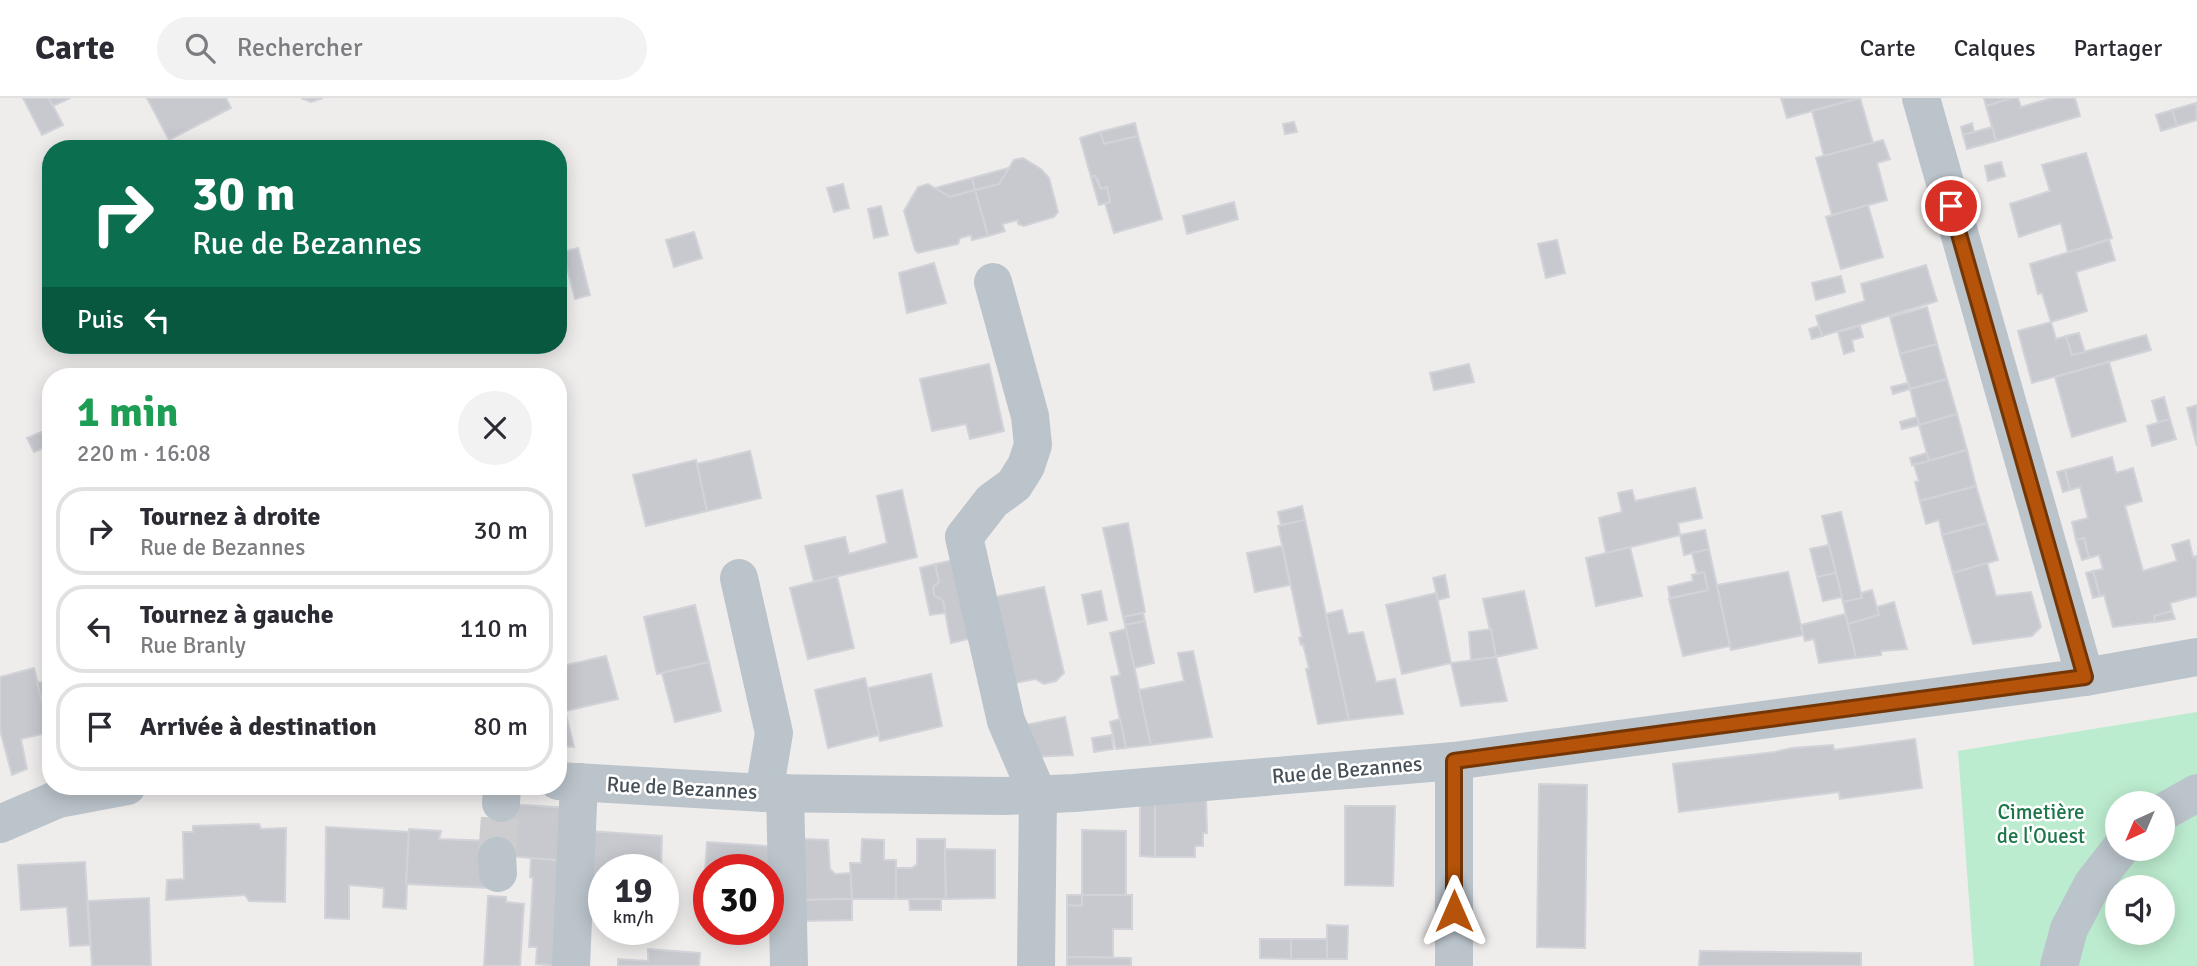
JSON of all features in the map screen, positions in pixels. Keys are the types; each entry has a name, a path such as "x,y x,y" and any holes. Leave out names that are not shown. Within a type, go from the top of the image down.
{"street":[{"path":"1921,98 2085,677"},
{"path":"993,282 1030,416 1033,445 1026,466 1014,485 992,501 964,537 1006,721 1038,795 1036,966"},
{"path":"739,578 774,733 775,793"},
{"name":"Rue de Bezannes","path":"571,966 569,781 775,793 1038,795 1454,761 2085,677 2197,657"},
{"path":"1454,761 1454,966"},
{"name":"Rue de Bezannes","path":"775,793 789,966"},
{"path":"2175,805 2197,793"},
{"path":"0,824 58,799 79,795"},
{"path":"2059,966 2069,929 2092,885 2111,861"}],"green space":[{"name":"Cimetière de l'Ouest","path":"2197,712 2197,966 1974,966 1958,751"}],"building":[{"path":"23,98 49,98 63,125 42,135"},
{"path":"49,98 70,98 53,106"},
{"path":"147,98 226,98 231,108 169,140"},
{"path":"301,98 323,98 311,102"},
{"path":"1781,98 1859,98 1787,118"},
{"path":"1860,98 1873,143 1824,156 1812,111"},
{"path":"1984,98 2012,98 1986,106"},
{"path":"2018,98 2021,107 2052,98 2075,98 2080,116 1996,141 1986,106"},
{"path":"2196,103 2197,120 2177,126 2172,110"},
{"path":"2172,110 2177,126 2161,131 2156,115"},
{"path":"1294,122 1297,132 1285,134 1283,124"},
{"path":"1135,123 1138,136 1104,144 1100,132"},
{"path":"1972,123 1974,132 1963,135 1961,127"},
{"path":"1992,127 1996,141 1967,149 1963,135"},
{"path":"1100,132 1104,144 1138,136 1162,219 1114,233 1105,203 1110,202 1107,187 1101,189 1095,176 1091,177 1080,138"},
{"path":"1883,140 1890,159 1877,163 1887,200 1832,215 1816,158"},
{"path":"2086,153 2112,238 2068,252 2061,223 2019,237 2010,204 2050,191 2042,165"},
{"path":"1023,158 1041,169 1049,178 1058,212 1054,217 1024,226 1018,224 1018,220 1002,224 1005,231 988,236 975,190 999,184 1014,160"},
{"path":"2001,162 2005,176 1988,181 1985,166"},
{"path":"1009,168 999,184 975,190 972,178"},
{"path":"1095,176 1101,189 1107,187 1110,202 1099,205 1091,177"},
{"path":"972,178 975,190 950,197 935,188"},
{"path":"843,184 849,208 834,212 827,188"},
{"path":"928,184 950,197 975,190 988,236 972,240 971,235 960,238 958,244 918,253 904,211 918,187"},
{"path":"1234,202 1238,219 1187,234 1183,216"},
{"path":"1868,205 1883,257 1841,269 1826,217"},
{"path":"881,206 888,235 874,238 868,209"},
{"path":"694,232 702,258 674,267 666,240"},
{"path":"1557,240 1565,273 1546,278 1538,244"},
{"path":"2109,240 2115,260 2076,272 2087,311 2051,322 2042,293 2038,294 2030,264"},
{"path":"578,248 590,295 575,299 567,268 567,251"},
{"path":"934,263 946,303 907,313 899,273"},
{"path":"1926,265 1937,301 1822,336 1816,316 1865,301 1861,284"},
{"path":"1841,276 1845,292 1816,300 1812,283"},
{"path":"1927,307 1937,344 1900,354 1890,317"},
{"path":"2051,322 2056,339 2066,336 2072,355 2146,335 2151,350 2032,383 2018,331"},
{"path":"1819,326 1822,336 1812,339 1809,329"},
{"path":"1860,326 1863,337 1852,340 1854,351 1844,354 1838,332"},
{"path":"2079,333 2085,352 2072,355 2066,336"},
{"path":"1937,344 1947,379 1910,389 1900,354"},
{"path":"2109,362 2126,421 2072,437 2055,377"},
{"path":"989,364 1004,431 970,439 966,424 932,431 920,379"},
{"path":"1469,364 1474,382 1434,390 1430,373"},
{"path":"1947,379 1957,414 1919,425 1910,389"},
{"path":"1908,383 1910,389 1893,394 1891,387"},
{"path":"2164,397 2170,419 2158,422 2152,401"},
{"path":"2197,405 2197,446 2187,408"},
{"path":"1957,414 1967,450 1929,461 1919,425"},
{"path":"1917,417 1919,425 1902,429 1900,422"},
{"path":"2170,419 2176,439 2152,446 2147,426"},
{"path":"42,432 42,449 34,452 27,438"},
{"path":"1967,450 1976,486 1920,501 1915,482 1919,481 1914,465"},
{"path":"750,451 761,498 707,511 697,464"},
{"path":"1927,453 1929,461 1912,465 1910,458"},
{"path":"2112,457 2116,473 2133,468 2142,501 2125,506 2143,571 2177,561 2172,545 2189,540 2193,557 2197,556 2197,596 2170,603 2172,611 2154,616 2155,622 2113,627 2104,595 2100,596 2093,571 2103,569 2099,555 2089,558 2084,538 2076,540 2072,522 2088,518 2080,487 2070,490 2065,470"},
{"path":"696,460 707,511 646,526 633,475"},
{"path":"2065,470 2070,490 2063,492 2057,472"},
{"path":"1976,486 1987,523 1942,535 1939,520 1926,524 1920,501"},
{"path":"1695,488 1702,518 1678,523 1680,535 1606,553 1599,518 1622,512 1618,493 1632,490 1635,501"},
{"path":"902,490 917,557 814,582 805,546 845,537 849,554 887,543 877,496"},
{"path":"1302,506 1305,520 1281,525 1278,512"},
{"path":"1841,512 1862,598 1843,602 1822,516"},
{"path":"1305,520 1349,720 1318,724 1306,669 1309,668 1299,638 1302,637 1278,526"},
{"path":"1128,523 1145,612 1123,617 1103,528"},
{"path":"1987,523 1998,560 1953,573 1942,535"},
{"path":"1705,530 1709,549 1684,555 1680,535"},
{"path":"2084,538 2089,558 2082,560 2076,540"},
{"path":"1829,545 1836,573 1817,577 1810,549"},
{"path":"1282,546 1290,585 1255,592 1247,553"},
{"path":"1630,547 1642,596 1596,606 1586,558"},
{"path":"1709,549 1730,646 1683,656 1669,599 1708,590 1704,572 1697,573 1692,553"},
{"path":"959,559 977,637 951,643 943,601 934,595 933,587 939,582 935,564"},
{"path":"1987,563 1996,596 2031,592 2041,627 2032,636 1973,644 1953,573"},
{"path":"935,564 939,582 933,587 934,595 943,601 945,613 930,615 920,568"},
{"path":"2093,571 2100,596 2093,598 2086,573"},
{"path":"1704,572 1708,590 1670,598 1668,587 1693,581 1692,575"},
{"path":"1788,572 1803,635 1731,650 1717,585"},
{"path":"1836,573 1842,597 1823,601 1817,577"},
{"path":"1445,575 1449,597 1438,600 1433,578"},
{"path":"837,576 854,648 808,659 790,588"},
{"path":"1044,587 1064,673 1056,681 1044,684 1035,679 1015,683 995,597"},
{"path":"1872,590 1879,615 1848,624 1843,602 1862,598 1861,593"},
{"path":"1101,591 1107,620 1088,624 1082,595"},
{"path":"1524,591 1537,648 1496,657 1483,599"},
{"path":"1436,593 1451,663 1402,674 1386,605"},
{"path":"1894,602 1907,649 1881,651 1881,655 1856,658 1848,624 1879,615 1877,607"},
{"path":"695,605 709,662 657,674 644,617"},
{"path":"1342,610 1348,634 1363,632 1376,682 1395,679 1403,714 1349,720 1326,614"},
{"path":"2172,611 2175,619 2155,622 2154,616"},
{"path":"1143,613 1145,621 1125,625 1123,617"},
{"path":"1845,614 1856,658 1819,663 1814,639 1805,641 1801,625"},
{"path":"1145,621 1154,663 1134,668 1125,625"},
{"path":"1126,629 1151,745 1126,748 1111,677 1120,675 1110,633"},
{"path":"1491,629 1496,657 1471,660 1469,632"},
{"path":"1193,651 1212,737 1151,745 1139,690 1184,681 1178,653"},
{"path":"606,656 618,699 567,711 567,665"},
{"path":"1496,657 1507,701 1461,706 1451,663"},
{"path":"709,662 721,711 675,722 662,673"},
{"path":"34,668 42,700 42,734 21,739 27,769 12,775 0,730 0,677"},
{"path":"931,674 942,726 880,741 868,688"},
{"path":"865,678 879,735 828,748 815,690"},
{"path":"42,682 42,702 37,683"},
{"path":"1065,717 1073,755 1032,757 1025,725"},
{"path":"567,719 574,747 567,747"},
{"path":"1120,719 1126,748 1116,749 1110,722"},
{"path":"1112,735 1113,749 1094,752 1092,738"},
{"path":"1915,739 1922,788 1840,799 1839,792 1679,812 1673,764 1792,748 1833,745 1834,750"},
{"path":"1539,784 1587,785 1585,948 1537,947"},
{"path":"1206,797 1207,833 1203,833 1203,846 1195,846 1195,857 1155,857 1155,803"},
{"path":"494,802 511,804 508,856 491,855"},
{"path":"1155,803 1155,857 1140,856 1140,805"},
{"path":"511,804 569,808 566,861 508,856"},
{"path":"1345,806 1395,806 1393,886 1345,885"},
{"path":"259,824 261,829 286,828 285,902 249,901 245,895 166,900 167,880 184,879 183,832 193,832 193,826"},
{"path":"326,827 409,832 406,909 383,907 384,888 349,885 349,919 325,918"},
{"path":"409,829 441,831 439,839 491,841 489,888 406,884"},
{"path":"1082,830 1126,831 1126,895 1082,895"},
{"path":"589,831 662,836 661,854 588,854 586,880"},
{"path":"804,839 828,840 830,869 835,874 851,873 852,899 800,900"},
{"path":"862,839 884,840 884,860 896,860 896,899 852,899 850,863 861,863"},
{"path":"917,839 945,839 946,899 896,899 896,868 912,868 917,864"},
{"path":"707,842 781,847 777,854 706,854"},
{"path":"945,849 995,850 995,898 946,899"},
{"path":"531,858 566,861 557,966 536,964 537,947 529,947 533,878 530,877"},
{"path":"85,862 90,945 70,946 67,907 21,910 18,865"},
{"path":"1067,895 1082,895 1082,906 1067,905"},
{"path":"1082,895 1132,895 1132,929 1113,929 1113,957 1067,957 1067,905 1082,906"},
{"path":"488,896 506,897 506,902 524,904 520,966 484,966"},
{"path":"149,898 151,966 92,966 88,901"},
{"path":"852,899 852,920 801,921 800,900"},
{"path":"909,899 941,899 941,910 910,910"},
{"path":"1327,925 1348,926 1347,959 1327,959"},
{"path":"1260,939 1291,939 1291,959 1260,958"},
{"path":"1291,939 1327,939 1327,959 1291,959"},
{"path":"648,949 700,953 699,966 618,966 618,959 648,961"},
{"path":"1700,951 1861,953 1861,966 1699,966"},
{"path":"1067,957 1131,958 1131,966 1067,966"}],"tunnel":[{"path":"497,856 501,803"}],"route":[{"path":"1454,911 1454,761 2085,677 1951,206"}]}
